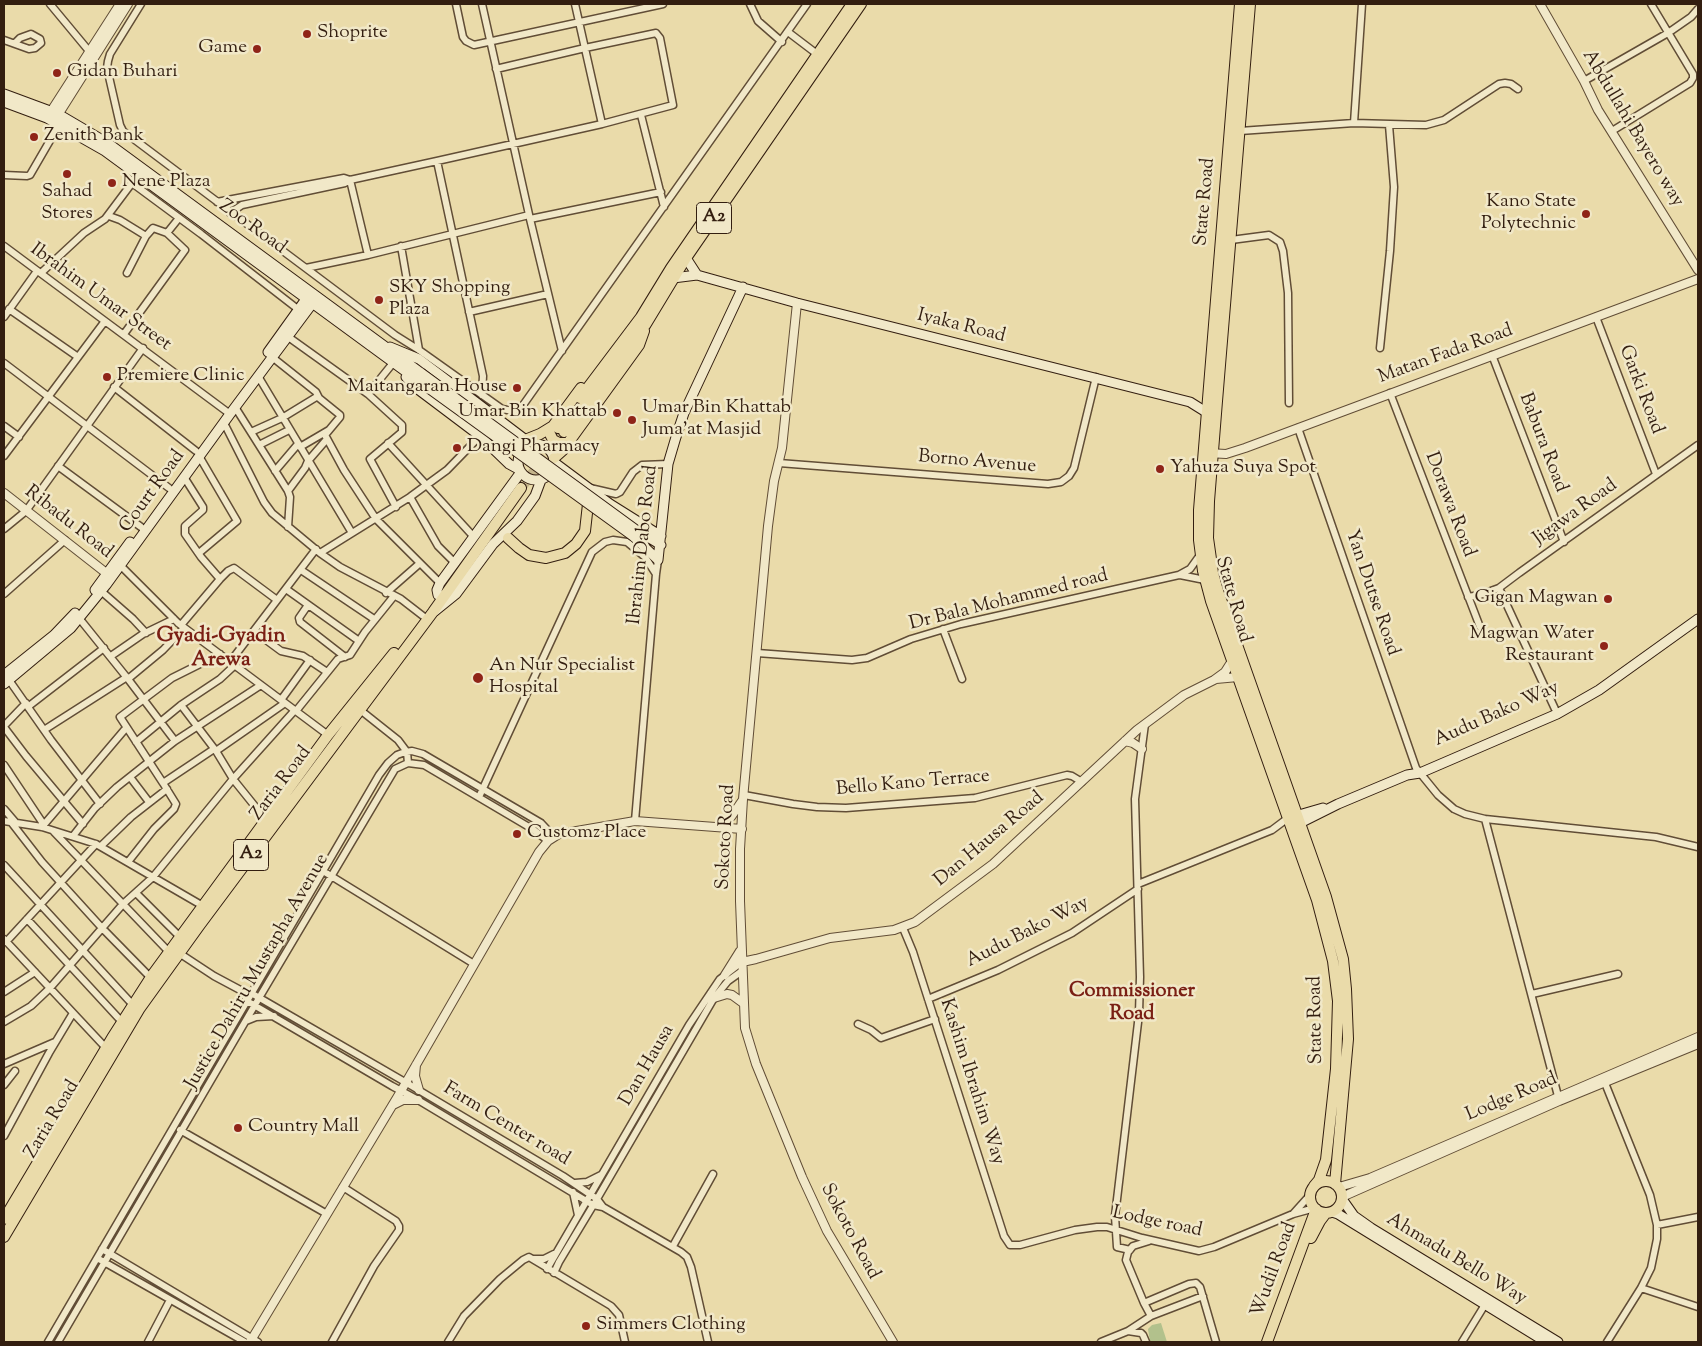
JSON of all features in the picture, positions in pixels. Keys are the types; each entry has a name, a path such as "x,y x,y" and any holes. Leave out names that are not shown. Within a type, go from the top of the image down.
{"main road":[{"name":"A2","path":"643,320 671,268 852,4"},
{"name":"A2","path":"557,430 643,320 673,278 861,4"},
{"name":"State Road","path":"1240,4 1208,453 1208,521 1213,573 1294,821 1323,918 1333,961 1338,1001 1338,1048 1328,1149 1323,1170 1312,1190"},
{"name":"State Road","path":"1212,400 1231,240 1250,4"},
{"name":"Zoo Road","path":"4,94 108,144 381,344 418,376"},
{"name":"Zoo Road","path":"4,102 54,118 105,151 138,175 204,230 258,264 395,365 418,376"},
{"path":"673,278 696,275 686,258"},
{"name":"Iyaka Road","path":"696,275 797,303 1190,402 1211,413"},
{"name":"Ibrahim Dabo Road","path":"658,560 668,464 684,414 743,287"},
{"name":"Court Road","path":"6,680 65,625 121,566 299,310 309,302"},
{"name":"Court Road","path":"6,680 71,628 102,591 141,527 169,488 224,423 230,410 272,357 309,302"},
{"path":"428,614 456,594 493,544 516,520 535,496 541,480 552,472 555,461 639,345 643,320"},
{"path":"381,344 419,359 528,442 546,446 551,451 555,461 661,540"},
{"path":"395,365 415,387 480,436 509,464 528,479 541,480"},
{"path":"418,376 588,504 634,533 661,540"},
{"path":"418,376 634,533 658,560"},
{"path":"1190,402 1212,400"},
{"path":"557,430 554,440 559,443 568,443"},
{"path":"438,595 437,590 440,583 520,471 518,458 528,442 557,430"},
{"name":"State Road","path":"1208,453 1198,510 1200,555 1205,580 1238,677 1326,897 1343,959 1348,1039 1339,1192"},
{"name":"Zaria Road","path":"4,1218 7,1205 132,1005 151,978 174,953 359,709 428,614 438,595 519,487 502,522 428,614 328,736 180,937 174,953 4,1237"},
{"path":"508,538 529,555 546,558 565,553 576,544 585,530 588,504"},
{"name":"Audu Bako Way","path":"1294,821 1418,770 1555,709 1596,686 1698,612"},
{"name":"Audu Bako Way","path":"1418,770 1538,724 1572,706 1599,690 1698,619"},
{"path":"1327,1181 1339,1192 1337,1209 1329,1212 1315,1208 1312,1204 1312,1190 1318,1183 1327,1181"},
{"name":"Ahmadu Bello Way","path":"1339,1192 1354,1216 1450,1280"},
{"name":"Wudil Road","path":"1267,1342 1315,1208"},
{"name":"Ahmadu Bello Way","path":"1329,1212 1338,1214 1450,1280 1546,1342"},
{"name":"Wudil Road","path":"1274,1342 1314,1232 1329,1212"},
{"name":"Ahmadu Bello Way","path":"1486,1302 1558,1342"}],"street":[{"path":"50,4 89,51"},
{"path":"4,175 30,175 54,118 89,51 120,4"},
{"path":"54,118 128,4"},
{"path":"141,4 110,54 108,68 120,125 127,136 395,335 502,409 514,412 521,408 562,352 807,4"},
{"path":"456,4 466,41 474,45 659,4"},
{"path":"482,4 529,217 562,352"},
{"path":"574,4 602,124"},
{"path":"750,4 758,21 782,42"},
{"path":"1354,123 1362,4"},
{"name":"Abdullahi Bayero way","path":"1540,4 1584,81 1598,110 1698,270"},
{"path":"1612,131 1690,83 1693,78 1693,74 1651,4"},
{"path":"1584,81 1668,33 1691,17 1698,9 1695,4"},
{"path":"121,15 130,22"},
{"path":"788,32 817,54"},
{"path":"230,213 242,205 345,184 350,180 513,145 673,106 666,64 658,35 652,34 585,48 496,69"},
{"path":"4,40 15,43"},
{"path":"1240,131 1354,123 1426,125 1444,120 1498,84 1511,84 1518,89"},
{"path":"641,115 664,207"},
{"path":"1380,348 1390,251 1394,187 1389,125"},
{"path":"437,161 484,381 482,395"},
{"path":"4,317 39,272 84,233 109,216 138,175"},
{"path":"216,202 344,178 350,180"},
{"path":"350,180 368,255"},
{"path":"132,183 179,218 204,230 252,273 299,310"},
{"path":"306,268 529,217 660,192"},
{"path":"109,216 120,220 146,236"},
{"path":"167,234 179,218"},
{"path":"124,334 184,252 184,248 167,234 153,228 146,236 127,273"},
{"path":"1231,240 1269,236 1280,242 1283,250 1288,293 1289,403"},
{"name":"Ibrahim Umar Street","path":"4,246 230,410"},
{"path":"401,246 419,350"},
{"path":"252,273 258,264"},
{"name":"Matan Fada Road","path":"1208,453 1234,452 1698,279"},
{"path":"469,312 548,294"},
{"name":"Sokoto Road","path":"797,303 782,448 774,481 768,526 740,849 741,949 745,1028 754,1058 826,1231 893,1342"},
{"path":"9,309 78,357"},
{"name":"Garki Road","path":"1596,317 1656,474"},
{"path":"4,456 106,321"},
{"path":"287,336 368,394 402,425 402,432 370,459 396,507"},
{"path":"4,529 26,511 143,348"},
{"name":"Babura Road","path":"1492,355 1564,542"},
{"path":"272,357 316,392 340,416 325,436 358,495 376,519 440,583"},
{"path":"4,363 169,488"},
{"path":"368,394 395,365"},
{"path":"258,376 352,533"},
{"name":"Borno Avenue","path":"779,463 1048,484 1061,482 1069,476 1074,468 1096,377"},
{"path":"114,387 198,453 237,521 199,553"},
{"name":"Dorawa Road","path":"1390,393 1480,627"},
{"path":"251,432 282,418 318,396"},
{"path":"230,410 251,432 288,491 290,497 288,527"},
{"path":"224,423 264,502 272,513 340,568 428,614"},
{"path":"4,426 19,437"},
{"name":"Yan Dutse Road","path":"1298,428 1418,770"},
{"path":"258,445 289,430"},
{"path":"275,471 299,446 329,430"},
{"path":"136,742 182,704 220,679 233,664 277,600 300,570 318,551 396,507 446,470 480,436"},
{"path":"288,491 308,461 327,439"},
{"path":"388,443 473,536"},
{"name":"Jigawa Road","path":"1468,597 1480,596 1499,588 1698,445"},
{"path":"587,486 616,494 620,492 634,472 642,465 668,464"},
{"path":"58,466 141,527"},
{"path":"184,477 203,507 203,510 184,527 186,534 220,579"},
{"name":"Ribadu Road","path":"4,493 110,576"},
{"path":"410,497 438,546 454,562"},
{"path":"4,594 65,540"},
{"path":"479,797 592,552 605,542 613,540 627,542 644,557 656,574"},
{"path":"1179,575 1190,569 1200,555"},
{"name":"Ibrahim Dabo Road","path":"635,822 658,560"},
{"path":"386,592 419,564"},
{"path":"121,566 174,619 328,736"},
{"path":"44,730 128,678 168,645 220,579 231,569 236,569 277,600"},
{"path":"300,570 374,619"},
{"path":"1179,575 1193,576 1205,580"},
{"name":"Dr Bala Mohammed road","path":"757,653 852,660 867,658 911,639 943,629 1179,575"},
{"path":"1499,588 1555,709"},
{"path":"286,589 359,641"},
{"path":"102,591 133,618 146,633"},
{"path":"4,1022 32,1006 123,904 153,877 233,779 296,711 338,659 350,655 374,619 394,596"},
{"path":"308,605 299,618 300,622 345,657"},
{"path":"79,618 128,678 175,741"},
{"path":"110,656 146,633 174,619"},
{"path":"943,629 962,679"},
{"path":"254,632 281,651 303,656 327,672"},
{"path":"83,824 4,726 28,705 104,648"},
{"path":"128,862 176,806 120,717 144,701 172,678 220,654"},
{"path":"106,1048 5,941 28,919 81,860 165,786 283,701 310,660"},
{"name":"Dan Hausa Road","path":"742,962 830,938 903,928 915,922 992,864 1145,724 1184,695 1214,680 1225,672 1232,661"},
{"name":"Dan Hausa Road","path":"1214,680 1238,677"},
{"path":"6,680 28,705 44,730 100,804"},
{"path":"73,836 116,787 175,741 261,685"},
{"path":"182,704 233,779 266,820"},
{"path":"359,709 389,732 407,752 408,763 424,766 551,839"},
{"path":"1130,1250 1117,1247 1115,1216 1139,1014 1140,977 1135,800 1145,724"},
{"path":"43,826 126,728"},
{"path":"1125,741 1133,743 1142,749"},
{"path":"48,1342 388,762 397,755 407,752 422,754 484,788 541,823 551,839"},
{"name":"Justice Dahiru Mustapha Avenue","path":"58,1342 395,769 408,763"},
{"path":"4,765 43,826"},
{"path":"1418,770 1438,795 1454,809 1465,814 1486,819 1656,837 1698,848"},
{"name":"Bello Kano Terrace","path":"744,797 809,806 846,808 975,798 1067,775 1082,782"},
{"path":"130,777 149,802"},
{"path":"731,817 744,797"},
{"path":"4,809 10,822 61,882 102,928 151,978"},
{"path":"1486,819 1558,1096"},
{"name":"Audu Bako Way","path":"928,999 998,970 1072,933 1138,886 1294,821"},
{"path":"10,822 43,826 53,831 99,845 203,906"},
{"path":"102,1249 253,1341 401,1091 539,852 551,839 568,832 635,822 742,829"},
{"path":"726,828 733,835 740,849"},
{"path":"53,831 123,904 174,953 244,992 251,993"},
{"path":"4,865 132,1005"},
{"path":"323,871 474,964"},
{"path":"136,893 180,937"},
{"path":"28,919 122,1022"},
{"name":"Kashim Ibrahim Way","path":"903,928 935,1019 1004,1236 1010,1245"},
{"path":"725,975 741,949"},
{"path":"742,971 756,959"},
{"name":"Dan Hausa","path":"548,1269 578,1214 689,1025 720,979 742,962"},
{"name":"Dan Hausa","path":"554,1273 714,998 728,981 742,971"},
{"path":"4,992 35,972"},
{"path":"1532,994 1618,974"},
{"path":"244,992 247,1000 586,1201 603,1207 673,1246 687,1257 691,1267 708,1342"},
{"name":"Farm Center road","path":"251,993 419,1090 598,1199"},
{"path":"714,998 732,994 743,1003"},
{"path":"4,1136 73,1013"},
{"path":"246,1021 256,1017 274,1016"},
{"path":"858,1024 871,1030 881,1038 935,1019"},
{"name":"Lodge Road","path":"1339,1192 1698,1037"},
{"path":"4,1064 56,1042"},
{"name":"Lodge Road","path":"1339,1192 1698,1044"},
{"path":"416,1064 415,1076 419,1090"},
{"path":"4,1085 15,1071"},
{"path":"1605,1083 1650,1195 1657,1225 1651,1268 1607,1342"},
{"path":"390,1108 399,1101 418,1100"},
{"path":"175,1126 327,1214"},
{"path":"673,1246 713,1174"},
{"path":"574,1183 587,1182 602,1175"},
{"path":"332,1342 374,1266 399,1226 396,1221 343,1187"},
{"path":"1293,1214 1312,1190"},
{"path":"573,1192 578,1214"},
{"path":"598,1199 603,1207"},
{"name":"Lodge road","path":"1010,1245 1020,1245 1086,1228 1107,1227 1152,1241 1199,1251 1206,1250 1293,1214 1315,1208"},
{"path":"1657,1225 1698,1217"},
{"path":"1151,1316 1126,1260 1133,1246 1152,1241"},
{"path":"534,1260 544,1259 555,1254"},
{"path":"448,1342 464,1316 500,1279 529,1257 617,1311 622,1324 625,1342"},
{"path":"97,1258 245,1342"},
{"path":"1144,1303 1193,1283 1198,1285 1216,1342"},
{"path":"1640,1288 1698,1307"},
{"path":"1101,1342 1128,1331 1151,1316 1202,1296"},
{"path":"148,1342 170,1300"},
{"path":"1462,1342 1486,1302"},
{"path":"1128,1331 1141,1333 1146,1342"}],"green space":[{"path":"1161,1323 1167,1342 1150,1342 1148,1329 1152,1325"}],"tunnel":[{"path":"521,488 564,432"}],"place":[{"name":"Shoprite","path":"307,34"},
{"name":"Game","path":"257,49"},
{"name":"Gidan Buhari","path":"57,73"},
{"name":"Zenith Bank","path":"34,137"},
{"name":"Sahad Stores","path":"67,174"},
{"name":"Nene Plaza","path":"112,183"},
{"name":"Kano State Polytechnic","path":"1586,214"},
{"name":"SKY Shopping Plaza","path":"379,300"},
{"name":"Premiere Clinic","path":"107,377"},
{"name":"Maitangaran House","path":"517,388"},
{"name":"Umar Bin Khattab","path":"617,413"},
{"name":"Umar Bin Khattab Juma'at Masjid","path":"632,420"},
{"name":"Dangi Pharmacy","path":"457,448"},
{"name":"Yahuza Suya Spot","path":"1160,469"},
{"name":"Gigan Magwan","path":"1608,599"},
{"name":"Magwan Water Restaurant","path":"1604,646"},
{"name":"An Nur Specialist Hospital","path":"478,678"},
{"name":"Customz Place","path":"517,834"},
{"name":"Country Mall","path":"238,1128"},
{"name":"Simmers Clothing","path":"586,1326"}],"district":[{"name":"Gyadi-Gyadin Arewa","path":"221,649"},
{"name":"Commissioner Road","path":"1132,1004"}]}
